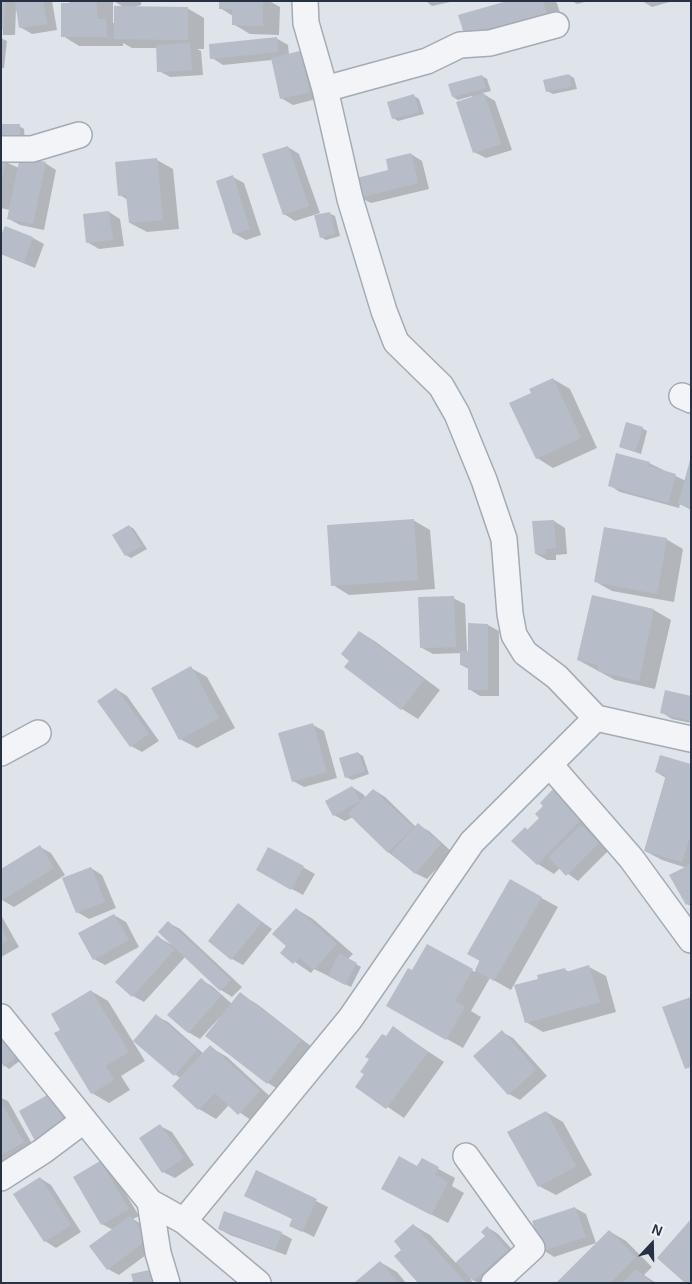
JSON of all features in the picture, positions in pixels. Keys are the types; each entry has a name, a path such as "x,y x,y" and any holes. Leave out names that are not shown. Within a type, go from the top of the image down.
{"street":[{"path":"305,1 306,22 325,89 350,199 396,342 441,386 457,414 484,480 504,539 510,614 514,636 525,653 557,677 596,718 691,739"},
{"path":"325,89 427,61 460,45 490,43 556,25"},
{"path":"1,149 32,149 79,135"},
{"path":"184,1221 350,1019 472,842 596,718"},
{"path":"1,753 38,733"},
{"path":"550,765 631,858 691,940"},
{"path":"1,1017 150,1202 184,1221 258,1283"},
{"path":"1,1178 43,1152 83,1121"},
{"path":"466,1156 532,1248 494,1283"},
{"path":"150,1202 158,1252 167,1283"}],"building":[{"path":"1,1 5,1 4,29 1,29"},
{"path":"15,1 43,1 47,24 19,28"},
{"path":"69,1 97,1 97,19 106,19 107,37 61,37 61,3 69,3"},
{"path":"219,1 263,1 263,26 232,25 232,9 219,9"},
{"path":"507,1 543,1 548,17 466,40 458,15"},
{"path":"114,6 188,7 188,40 114,39"},
{"path":"277,37 278,52 210,59 209,44"},
{"path":"190,43 192,70 157,72 156,45"},
{"path":"300,51 310,92 280,99 271,58"},
{"path":"569,74 572,86 546,92 543,80"},
{"path":"482,75 486,88 452,97 448,84"},
{"path":"484,93 501,144 473,153 456,102"},
{"path":"414,94 419,112 392,119 387,102"},
{"path":"1,124 20,124 20,139 1,139"},
{"path":"288,146 309,206 283,215 262,154"},
{"path":"411,153 418,183 358,198 353,179 388,170 386,159"},
{"path":"20,157 46,162 33,224 7,219"},
{"path":"157,158 163,220 129,223 126,195 118,196 115,162"},
{"path":"1,159 6,159 2,181 1,181"},
{"path":"233,175 250,229 233,234 216,181"},
{"path":"109,211 113,240 86,243 83,214"},
{"path":"330,212 335,234 320,238 314,215"},
{"path":"5,226 33,237 24,262 1,254 1,235"},
{"path":"553,378 581,438 536,459 509,403 531,393 529,389"},
{"path":"626,422 643,427 635,452 619,447"},
{"path":"616,453 650,462 648,466 676,474 668,503 608,486"},
{"path":"691,460 691,508 678,504"},
{"path":"414,519 418,580 331,586 327,525"},
{"path":"554,520 556,548 545,549 546,554 535,554 532,521"},
{"path":"129,525 142,546 125,556 112,535"},
{"path":"604,527 667,538 657,594 594,582"},
{"path":"592,595 654,609 639,681 597,671 598,665 577,660"},
{"path":"454,596 456,647 420,648 418,597"},
{"path":"468,623 488,624 488,690 468,690 468,666 460,665 460,651 468,651"},
{"path":"359,631 424,680 401,710 344,667 349,661 341,654"},
{"path":"191,666 219,718 179,740 151,688"},
{"path":"116,688 149,734 130,747 97,701"},
{"path":"665,690 691,696 691,721 660,713"},
{"path":"313,723 327,772 292,782 278,733"},
{"path":"358,752 365,771 345,778 339,758"},
{"path":"660,755 691,764 691,833 682,862 644,851 666,775 655,772"},
{"path":"352,786 360,801 333,816 325,801"},
{"path":"373,789 413,827 388,853 348,814"},
{"path":"553,789 583,817 537,865 511,841 525,827 527,830 539,818 535,814 543,806 540,803"},
{"path":"418,823 441,844 415,874 391,853"},
{"path":"581,825 599,843 566,876 548,857"},
{"path":"40,845 54,868 1,901 1,869"},
{"path":"268,847 304,866 291,890 256,870"},
{"path":"691,864 691,902 686,905 669,875"},
{"path":"91,867 105,902 76,913 62,878"},
{"path":"510,879 542,897 494,981 475,970 480,961 467,954"},
{"path":"238,903 262,922 231,960 208,941"},
{"path":"296,908 337,944 314,970 299,958 293,964 280,953 286,946 272,934"},
{"path":"114,914 129,940 93,960 78,933"},
{"path":"168,921 231,980 220,991 158,932"},
{"path":"1,927 8,940 1,944"},
{"path":"157,935 174,950 132,997 115,982"},
{"path":"427,944 473,969 455,1001 465,1007 446,1040 386,1006 408,968 412,970"},
{"path":"339,953 357,963 345,985 328,976"},
{"path":"589,965 600,1002 525,1023 514,985 538,979 537,975 565,968 566,972"},
{"path":"201,978 221,996 188,1033 167,1015"},
{"path":"91,990 129,1052 105,1066 114,1080 91,1094 54,1033 60,1030 51,1014"},
{"path":"240,992 301,1040 267,1084 205,1036"},
{"path":"691,997 691,1067 685,1069 662,1007"},
{"path":"156,1014 197,1050 174,1076 133,1041"},
{"path":"393,1026 428,1052 386,1109 355,1087 364,1074 360,1072 369,1059 365,1057 382,1034 386,1036"},
{"path":"502,1030 536,1070 508,1095 473,1056"},
{"path":"9,1039 20,1054 3,1067 1,1044"},
{"path":"210,1045 260,1091 238,1115 215,1093 198,1110 172,1086"},
{"path":"49,1094 66,1124 35,1141 19,1111"},
{"path":"1,1102 24,1142 1,1155"},
{"path":"546,1111 576,1166 538,1187 507,1132"},
{"path":"160,1124 184,1158 162,1173 139,1138"},
{"path":"399,1156 417,1166 422,1158 439,1167 435,1175 448,1182 431,1215 381,1189"},
{"path":"100,1161 129,1209 101,1225 73,1177"},
{"path":"256,1170 317,1199 302,1232 289,1226 292,1219 244,1196"},
{"path":"40,1177 71,1225 44,1242 13,1194"},
{"path":"575,1207 586,1237 542,1251 532,1221"},
{"path":"224,1211 282,1232 275,1250 218,1229"},
{"path":"130,1216 148,1239 107,1270 89,1246"},
{"path":"691,1219 691,1283 685,1283 657,1258"},
{"path":"413,1224 466,1283 418,1283 394,1256 401,1250 394,1241"},
{"path":"487,1226 508,1250 473,1281 456,1262 485,1236 481,1232"},
{"path":"609,1230 636,1257 610,1283 556,1283"},
{"path":"380,1261 399,1283 354,1283"},
{"path":"636,1269 652,1283 623,1283"},
{"path":"149,1270 153,1283 130,1283 133,1281 131,1274"}]}
